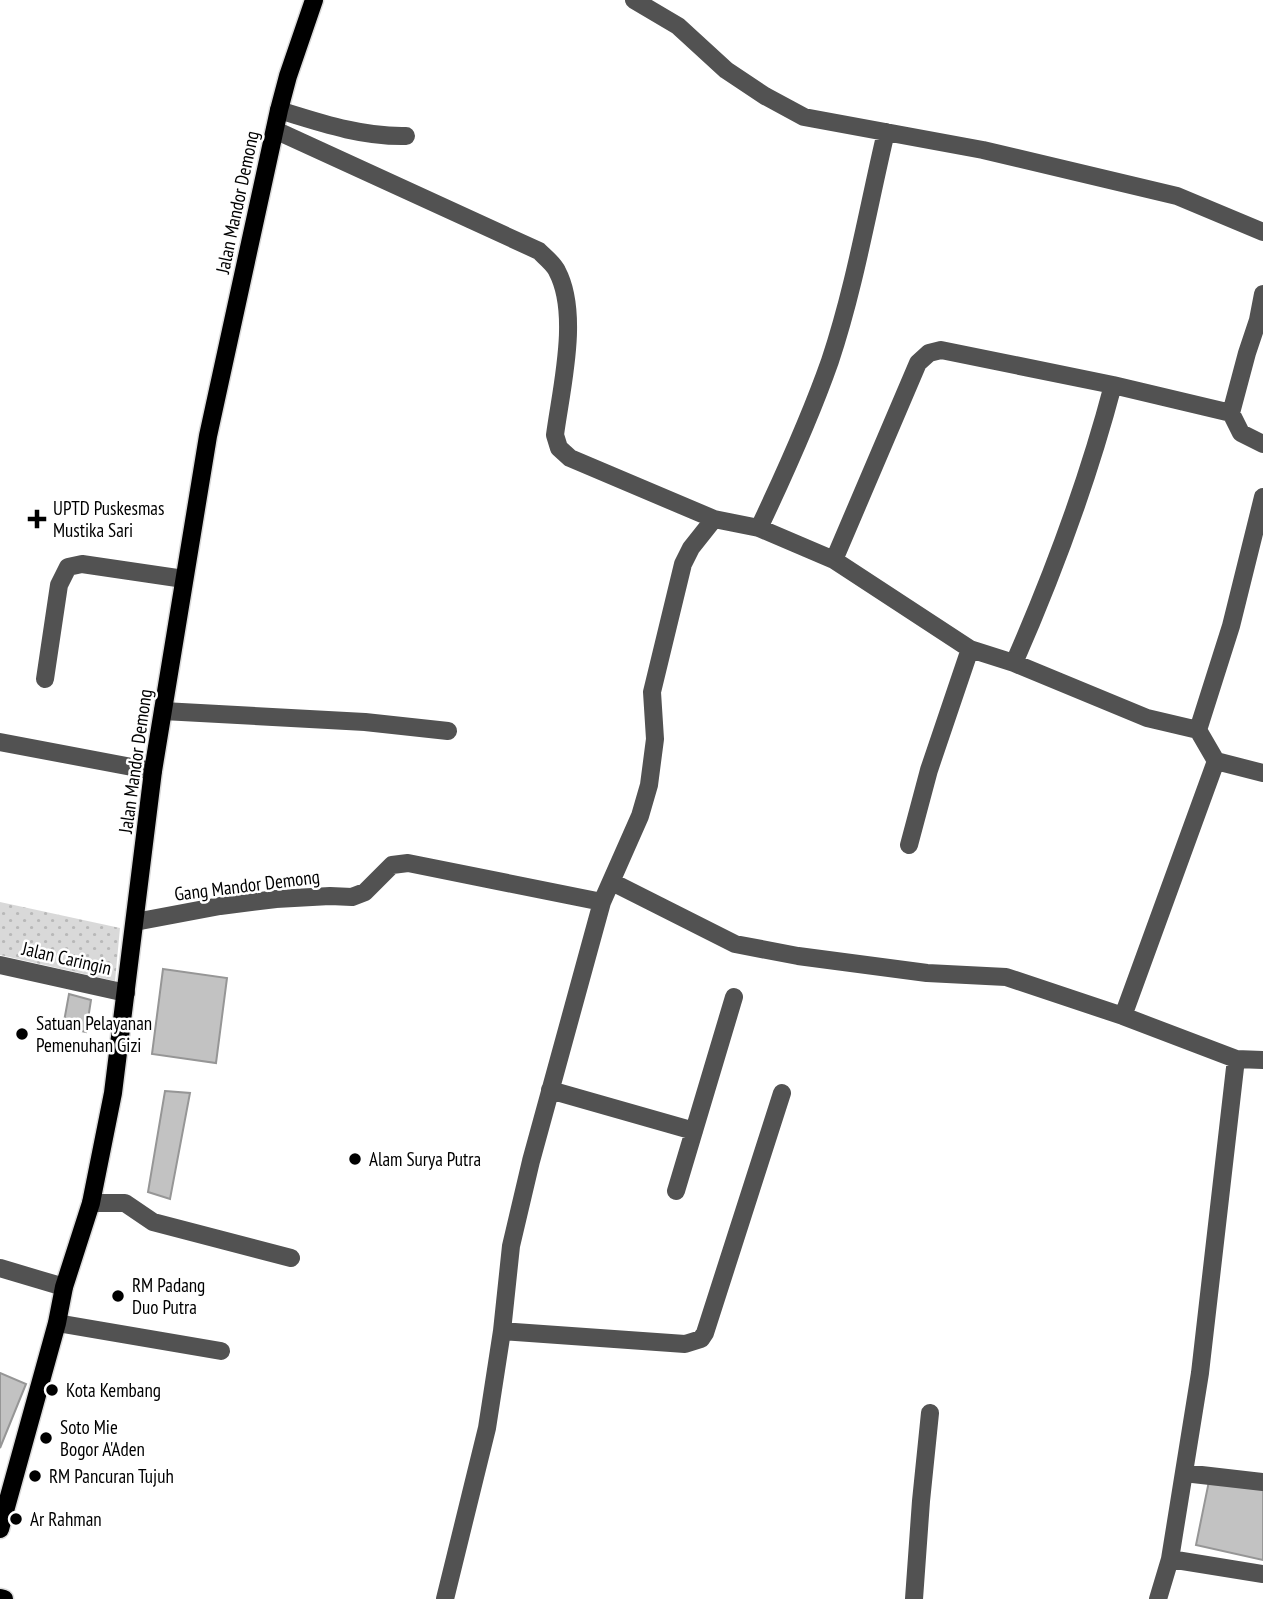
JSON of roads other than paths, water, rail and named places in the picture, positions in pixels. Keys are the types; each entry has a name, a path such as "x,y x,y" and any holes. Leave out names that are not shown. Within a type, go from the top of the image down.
{"main road":[{"name":"Jalan Mandor Demong","path":"0,1529 57,1323 64,1287 91,1203 113,1093 153,771 208,436 279,110 314,0"}],"street":[{"path":"634,0 678,26 726,70 765,96 804,117 983,150 1177,195 1263,232"},
{"path":"279,110 331,127 383,136 406,136"},
{"path":"275,130 539,251 557,270 566,299 569,323 555,435 559,448 570,458 714,519 760,528 834,560 970,649 1014,663 1147,718 1198,730 1216,761 1263,773"},
{"path":"760,528 792,459 830,360 867,221 886,132"},
{"path":"1263,294 1231,413 1241,433 1263,444"},
{"path":"834,560 918,363 929,354 941,350 1113,385 1231,413"},
{"path":"1014,663 1041,603 1099,440 1113,385"},
{"path":"1198,730 1231,626 1263,497"},
{"path":"445,1599 487,1428 502,1331 511,1246 550,1090 602,902 640,816 653,766 655,739 652,692 683,564 691,548 714,519"},
{"path":"45,678 59,585 68,567 82,564 184,579"},
{"path":"909,845 929,770 970,649"},
{"path":"163,710 365,722 448,731"},
{"path":"0,742 153,771"},
{"path":"1123,1016 1216,761"},
{"name":"Gang Mandor Demong","path":"135,922 220,906 276,899 352,897 365,892 392,865 408,863 420,863 602,902"},
{"path":"612,882 735,944 798,956 927,973 1006,977 1123,1016 1236,1059 1263,1060"},
{"name":"Jalan Caringin","path":"0,965 126,993"},
{"path":"676,1191 734,997"},
{"path":"1158,1599 1171,1559 1184,1473 1214,1258 1236,1059"},
{"path":"550,1090 694,1131"},
{"path":"502,1331 685,1344 701,1339 782,1093"},
{"path":"91,1203 125,1203 153,1222 291,1258"},
{"path":"0,1268 64,1287"},
{"path":"57,1323 221,1351"},
{"path":"914,1599 930,1413"},
{"path":"1184,1473 1263,1482"},
{"path":"1171,1559 1263,1574"}],"place":[{"name":"UPTD Puskesmas Mustika Sari","path":"37,519"},
{"name":"Satuan Pelayanan Pemenuhan Gizi","path":"22,1034"},
{"name":"Alam Surya Putra","path":"355,1159"},
{"name":"RM Padang Duo Putra","path":"118,1296"},
{"name":"Kota Kembang","path":"52,1390"},
{"name":"Soto Mie Bogor A'Aden","path":"46,1438"},
{"name":"RM Pancuran Tujuh","path":"35,1476"},
{"name":"Ar Rahman","path":"16,1519"}]}
